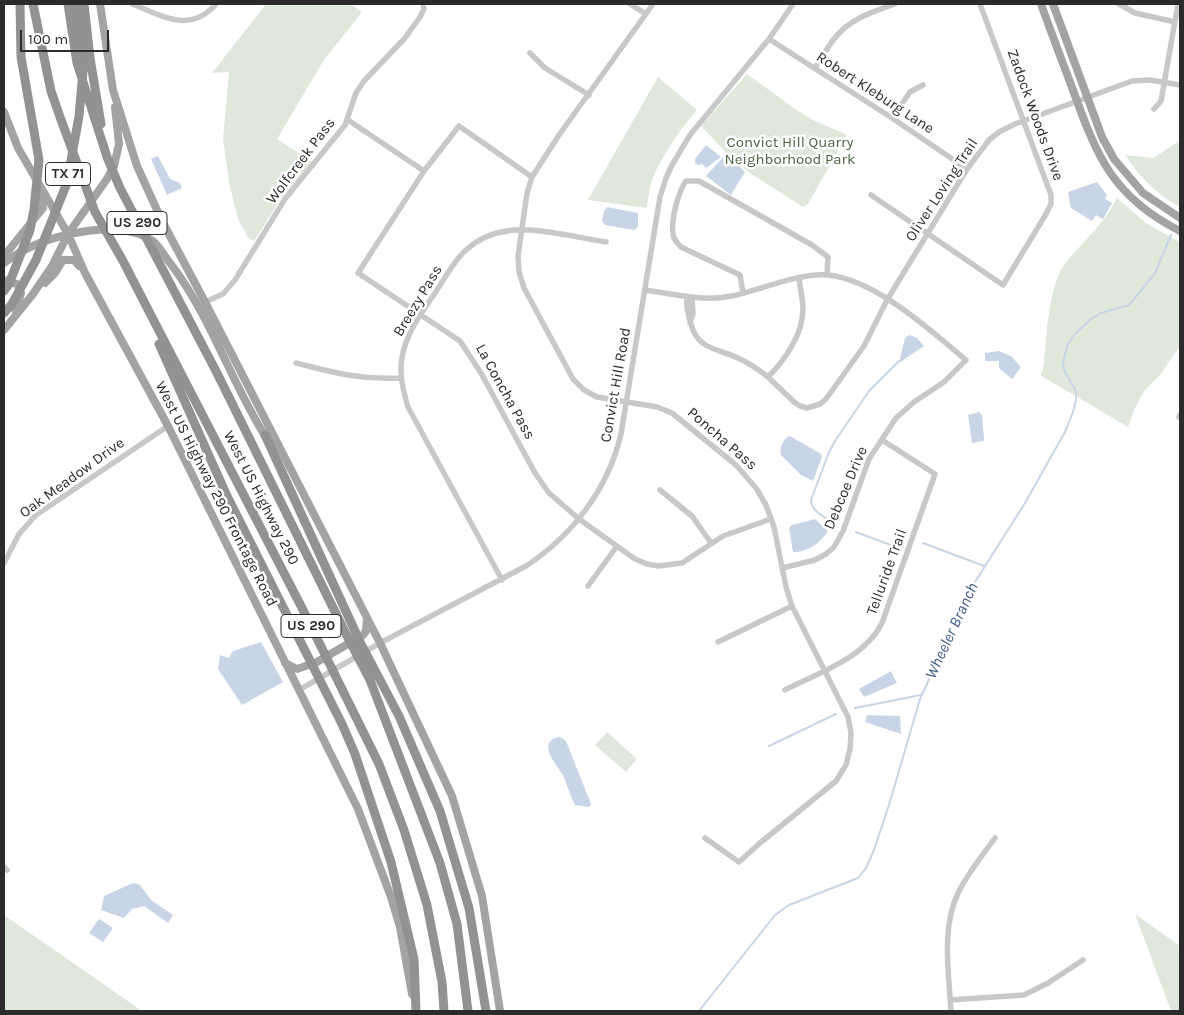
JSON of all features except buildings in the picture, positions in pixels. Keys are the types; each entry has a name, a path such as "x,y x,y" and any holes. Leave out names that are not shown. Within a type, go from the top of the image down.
{"highway":[{"name":"TX 71","path":"4,291 9,284 30,230 39,160 21,57 20,4"},
{"name":"West US Highway 290","path":"33,4 51,91 95,212 123,261 302,606 379,764 404,830 427,905 442,982 444,1011"},
{"name":"West US Highway 290","path":"68,4 76,64 107,157 120,188 217,374 370,680 440,863 458,924 468,1011"},
{"name":"TX 71","path":"4,314 12,304 36,260 67,183 78,116 84,60 77,4"},
{"path":"84,4 90,58 107,157"},
{"name":"US 290","path":"123,261 227,496 342,724 355,754 391,862 414,959 415,1011"},
{"path":"264,435 399,716 440,810 469,908 486,1011"},
{"path":"314,570 362,638"}],"main road":[{"path":"4,330 33,294 52,266 68,234 114,166 120,144 100,4"},
{"path":"1041,4 1097,152 1131,198 1148,212 1180,231"},
{"path":"1053,4 1102,137 1114,159 1143,193 1180,218"},
{"path":"113,90 137,166 162,221 206,302 367,617 452,796 482,896 500,1011"},
{"name":"West US Highway 290 Frontage Road","path":"4,112 18,148 68,234 85,274 168,426 358,809 391,896 408,965 415,1011"},
{"path":"4,256 43,208 41,196 18,148"},
{"path":"58,219 67,222 81,215"},
{"path":"4,263 24,250 44,241 82,231 107,229 132,232 154,242 179,275 194,300 264,435 310,506"},
{"path":"75,250 76,237 82,231"},
{"path":"33,294 55,273 63,260 74,260 85,274"},
{"path":"4,280 17,284 21,293 15,316"},
{"path":"285,663 297,669 316,662 362,638 367,625 367,617"}],"street":[{"path":"132,4 162,16 186,20 205,15 216,4"},
{"name":"Wolfcreek Pass","path":"206,302 223,294 232,284 285,199 323,154 348,120 356,93 364,81 409,33 424,9 423,4"},
{"path":"630,4 646,14"},
{"name":"Poncha Pass","path":"653,4 532,177 521,229 518,256 519,272 524,288 573,379 584,390 597,397 662,409 678,417 742,471 761,496 772,518 792,606 846,711 850,723 851,743 846,765 836,781 739,862 704,838"},
{"name":"Convict Hill Road","path":"299,690 380,643 502,580 545,554 579,519 599,490 613,462 620,441 660,197 666,178 690,135 768,39 793,4"},
{"path":"815,68 835,38 847,26 863,15 894,4"},
{"name":"Zadock Woods Drive","path":"928,234 1002,285 1046,214 1051,201 1048,186 980,4"},
{"path":"1118,4 1135,13 1175,22"},
{"path":"1154,109 1162,101 1178,4"},
{"name":"Robert Kleburg Lane","path":"768,39 892,118 967,169"},
{"path":"530,53 545,68 589,95"},
{"name":"Oliver Loving Trail","path":"689,297 687,309 690,323 694,334 700,342 752,365 800,406 807,408 820,404 826,399 864,346 887,300 967,169 983,146 994,136 1006,128 1132,81 1142,80 1180,86"},
{"path":"892,118 910,92 923,84"},
{"path":"348,120 424,170"},
{"name":"La Concha Pass","path":"532,177 459,126 424,170 358,273 421,314 467,348 538,479 556,500 579,519 640,562 664,566 686,561 711,543 729,534 772,518"},
{"path":"743,293 740,275 681,247 674,239 675,209 686,181 699,181 812,245 828,257 827,275"},
{"path":"871,195 928,234"},
{"name":"Breezy Pass","path":"502,580 416,425 408,406 401,378 406,342 421,314 451,269 466,250 485,237 521,229 606,242"},
{"path":"645,290 689,297 714,298 743,293 799,278 827,275 853,281 887,300"},
{"path":"768,377 786,356 801,325 802,306 799,278"},
{"name":"Debcoe Drive","path":"782,568 806,563 820,558 830,551 843,531 866,467 882,440 902,412 944,382 966,360 928,328 887,300"},
{"path":"296,363 358,378 401,378"},
{"name":"Oak Meadow Drive","path":"4,563 19,534 36,515 168,426"},
{"name":"Telluride Trail","path":"785,690 860,651 871,642 879,630 934,474 882,440"},
{"path":"660,490 692,516 711,543"},
{"path":"588,586 617,546"},
{"path":"718,642 792,606"},
{"path":"951,1011 948,936 952,908 962,886 995,838"},
{"path":"950,1000 1024,995 1048,983 1083,960"}],"green space":[{"path":"266,4 350,4 362,12 324,60 277,139 312,162 280,200 254,241 249,239 238,219 229,182 223,139 229,72 212,73"},
{"name":"Convict Hill Quarry Neighborhood Park","path":"747,74 813,120 847,135 808,204 803,207 733,160 701,126"},
{"path":"658,77 697,110 676,137 657,169 650,188 647,208 588,200"},
{"path":"1180,140 1180,207 1150,185 1125,155 1154,158"},
{"path":"1117,198 1147,224 1180,242 1180,346 1160,375 1145,390 1134,410 1128,427 1040,375 1043,370 1051,301 1058,276 1068,260 1105,218"},
{"path":"607,732 637,759 626,772 595,745"},
{"path":"1135,914 1180,946 1180,1011 1171,1011"},
{"path":"4,915 142,1011 4,1011"}],"water":[{"path":"706,145 721,157 706,168 702,164 698,165 695,163 695,159"},
{"path":"726,154 745,172 731,195 706,176"},
{"path":"158,156 170,179 180,183 182,188 167,195 151,159"},
{"path":"1097,182 1107,195 1105,199 1112,203 1103,219 1096,215 1092,221 1071,208 1068,192"},
{"path":"607,207 638,213 638,227 634,230 605,225 602,221"},
{"path":"909,335 917,338 924,346 899,363 905,338"},
{"path":"999,351 1011,356 1021,367 1012,379 999,368 999,361 985,361 985,353"},
{"path":"979,412 982,415 984,439 983,441 972,443 968,415"},
{"path":"790,436 821,454 822,457 813,481 801,475 781,455 782,444"},
{"path":"815,519 828,531 818,543 808,549 793,552 789,528 792,525"},
{"path":"261,642 283,682 242,705 218,669 220,655 229,658 233,651"},
{"path":"891,671 897,683 864,697 859,689"},
{"path":"867,715 900,716 901,734 865,722"},
{"path":"560,737 566,741 591,804 589,807 575,805 563,775 550,754 549,743 553,739"},
{"path":"133,883 140,885 151,900 173,915 168,923 144,906 132,909 124,918 101,910 104,896"},
{"path":"99,919 113,928 103,942 89,933"}],"waterway":[{"name":"Wheeler Branch","path":"699,1011 775,915 789,905 858,878 866,868 889,805 920,699 970,590 1025,503 1065,432 1073,412 1076,391 1064,370 1063,362 1068,344 1076,333 1091,319 1101,313 1129,305 1155,273 1171,235"},
{"path":"835,524 816,511 811,500 829,452 869,391 899,361"},
{"path":"856,532 896,547"},
{"path":"923,543 984,566"},
{"path":"855,708 921,695"},
{"path":"769,746 836,714"}]}
